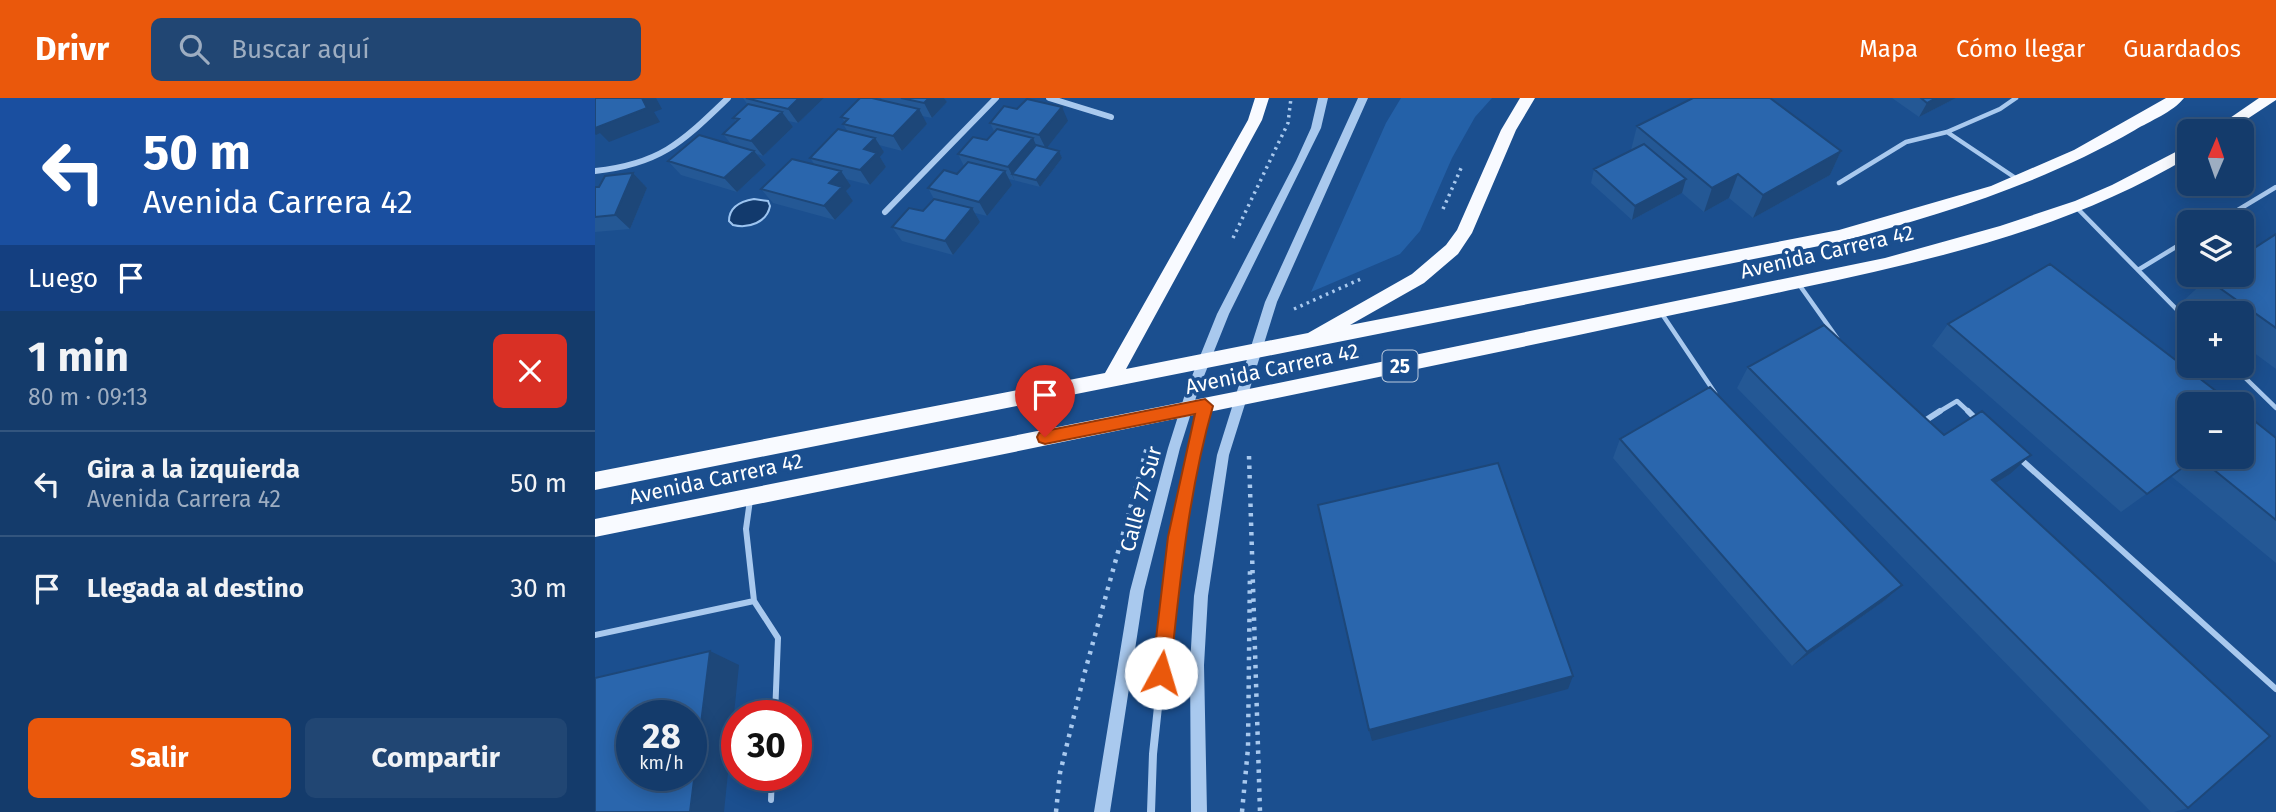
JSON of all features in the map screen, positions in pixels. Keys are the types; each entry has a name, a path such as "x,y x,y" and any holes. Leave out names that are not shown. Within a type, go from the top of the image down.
{"highway":[{"path":"1109,381 1255,120 1262,98"},
{"path":"1298,344 1412,282 1454,247 1464,233 1498,149 1528,98"},
{"name":"Avenida Carrera 42","path":"595,481 1826,239 1908,218 2019,181 2102,141 2177,98"},
{"path":"2237,119 2270,98"},
{"name":"Avenida Carrera 42","path":"595,528 1205,406 1885,264 2075,206 2140,179 2177,157"}],"street":[{"path":"595,171 625,169 653,160 672,150 729,98"},
{"path":"885,212 996,98"},
{"path":"1049,98 1111,117"},
{"name":"Calle 77 Sur","path":"1102,812 1137,591 1174,448 1192,390 1223,314 1316,128 1323,98"},
{"path":"1199,812 1197,665 1201,596 1223,455 1271,302 1363,98"},
{"name":"Calle 77 Sur","path":"1151,812 1153,754 1176,537 1205,406"}],"lane":[{"path":"1839,183 1906,142 1947,132 2000,109 2017,98"},
{"path":"1947,132 2019,181"},
{"path":"2238,210 2276,187"},
{"path":"2075,206 2177,310"},
{"path":"2138,270 2177,246"},
{"path":"1797,282 1839,341"},
{"path":"1660,312 1717,397"},
{"path":"2245,378 2276,408"},
{"path":"1913,413 1923,422 1957,401 1987,429"},
{"path":"2008,447 2276,689"},
{"path":"751,495 746,529 754,601 778,638 776,700"},
{"path":"595,635 754,601"},
{"path":"771,791 771,800"}],"path":[{"path":"1242,218 1288,123 1291,98"},
{"path":"1441,217 1468,154"},
{"path":"1285,313 1365,277"},
{"path":"1294,311 1300,299"},
{"path":"1242,812 1248,748 1250,452 1260,812"}],"shaded area":[{"path":"1401,98 1492,98 1475,117 1452,158 1420,231 1400,254 1311,292 1386,123"},
{"path":"754,199 768,201 770,206 765,216 751,225 733,225 729,221 734,208"}],"building":[{"path":"595,98 642,98 647,108 595,128"},
{"path":"746,98 799,98 788,109"},
{"path":"860,98 872,98 919,109 893,136 843,124 848,119 841,117"},
{"path":"901,98 929,98 924,103"},
{"path":"1693,98 1770,98 1841,151 1763,195 1738,174 1712,188 1637,126"},
{"path":"1921,98 1936,98 1927,103"},
{"path":"1027,99 1062,107 1039,135 990,123 1004,106 1017,109"},
{"path":"748,104 782,112 751,141 723,134 739,119 733,118"},
{"path":"838,129 875,138 864,149 877,153 860,170 810,158"},
{"path":"997,129 1033,138 1008,167 958,154 973,137 987,140"},
{"path":"699,135 754,151 724,178 668,161"},
{"path":"1644,144 1686,179 1635,206 1594,169"},
{"path":"1036,145 1059,151 1036,180 1012,174"},
{"path":"792,159 841,171 829,183 842,187 824,206 761,189"},
{"path":"968,162 1005,171 979,202 928,188 944,170 957,174"},
{"path":"633,173 615,215 595,217 595,187 599,187 605,176"},
{"path":"934,199 972,208 945,241 892,227 909,208 923,211"},
{"path":"2276,234 2276,328 2254,312 2254,301 2238,301 2218,287 2254,287 2254,248"},
{"path":"2050,264 2177,361 2177,378 2199,378 2217,392 2177,392 2177,469 2181,469 2147,494 1948,324"},
{"path":"1824,325 1944,435 1982,411 2031,455 1992,480 2270,736 2188,808 1748,367"},
{"path":"1710,387 1902,585 1807,652 1620,439"},
{"path":"2254,421 2276,438 2276,520 2213,469 2254,469"},
{"path":"1498,463 1573,676 1369,730 1318,505"},
{"path":"710,651 704,700 616,700 616,791 693,791 690,812 595,812 595,678"}],"route":[{"path":"1045,437 1205,406 1176,537 1161,673"}]}
